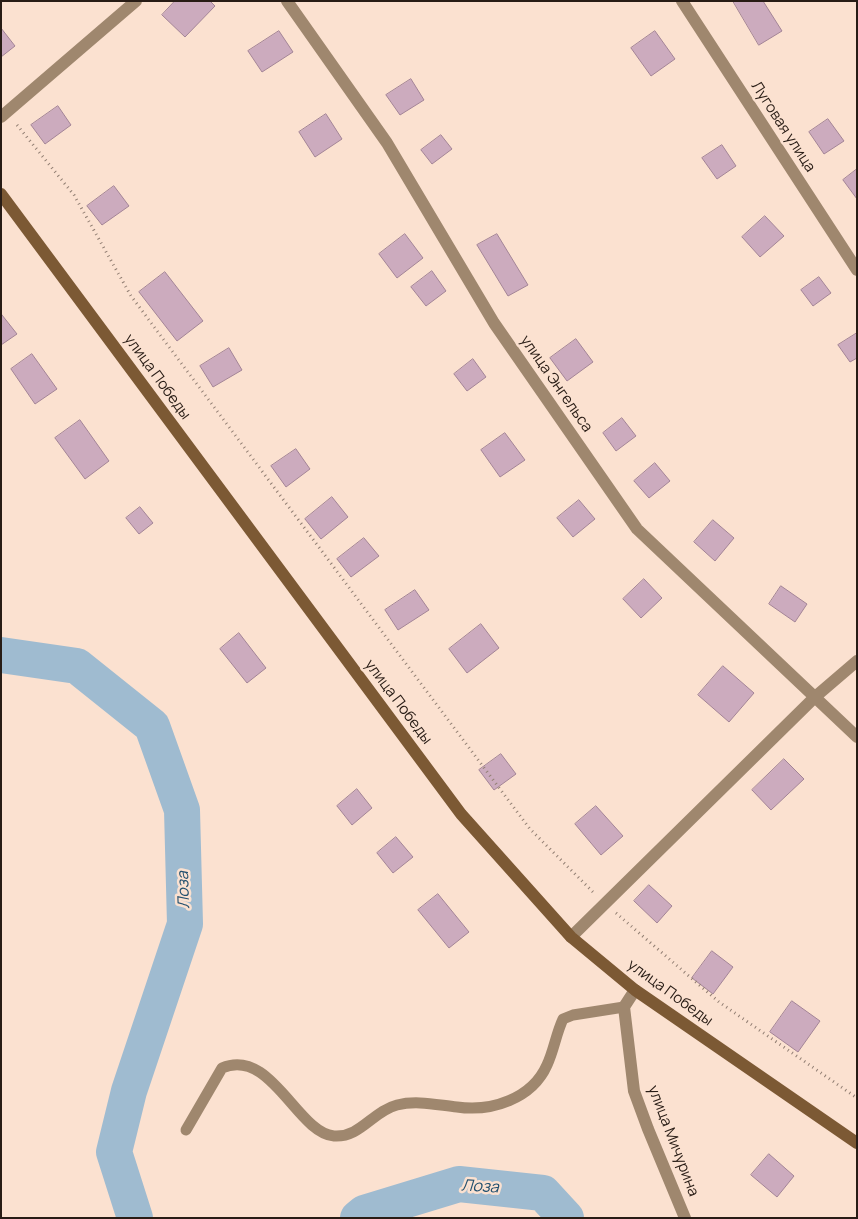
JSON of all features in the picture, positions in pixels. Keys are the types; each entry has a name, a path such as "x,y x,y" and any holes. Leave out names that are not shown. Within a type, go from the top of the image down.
{"main road":[{"name":"улица Победы","path":"1,194 461,814 571,937 635,990 857,1143"}],"street":[{"path":"3,116 136,1"},
{"name":"улица Энгельса","path":"287,1 387,143 494,323 637,529 857,737"},
{"name":"Луговая улица","path":"682,1 857,270"},
{"path":"571,937 815,697 857,661"},
{"path":"624,1006 635,990"},
{"name":"улица Мичурина","path":"624,1006 634,1091 686,1218"}],"lane":[{"path":"186,1130 222,1068 233,1063 247,1064 275,1085 319,1131 334,1136 354,1133 383,1110 397,1105 416,1102 473,1109 505,1103 528,1091 547,1066 563,1019 573,1015 624,1006"}],"path":[{"path":"3,116 21,128 74,195 131,296 530,829 605,904 719,1002 857,1098"}],"building":[{"path":"175,1 210,1 215,6 185,37 162,15"},
{"path":"733,1 763,1 782,31 759,45"},
{"path":"1,28 15,46 1,57"},
{"path":"279,31 293,52 262,72 248,51"},
{"path":"655,31 675,59 651,76 631,48"},
{"path":"411,79 424,100 400,115 386,95"},
{"path":"58,106 71,125 45,144 31,125"},
{"path":"326,114 342,139 315,157 299,132"},
{"path":"828,119 844,141 824,154 809,132"},
{"path":"441,135 452,149 432,164 421,150"},
{"path":"722,145 736,166 717,179 702,158"},
{"path":"857,169 857,199 843,180"},
{"path":"114,186 129,206 102,225 87,206"},
{"path":"765,216 784,236 760,257 742,237"},
{"path":"405,234 423,258 397,278 379,254"},
{"path":"497,234 528,285 508,296 477,245"},
{"path":"432,271 446,291 426,306 411,287"},
{"path":"165,272 203,321 177,341 139,292"},
{"path":"819,277 831,293 813,306 801,290"},
{"path":"1,316 17,334 1,345"},
{"path":"857,333 857,358 850,362 838,345"},
{"path":"576,339 593,362 567,381 550,358"},
{"path":"229,348 242,370 213,387 200,366"},
{"path":"32,354 57,389 35,404 11,369"},
{"path":"473,359 486,377 467,391 454,374"},
{"path":"622,418 636,436 616,451 603,433"},
{"path":"80,420 109,461 85,479 55,438"},
{"path":"505,433 525,460 500,477 481,450"},
{"path":"296,449 310,469 286,487 271,466"},
{"path":"655,463 670,481 649,498 634,481"},
{"path":"332,497 348,517 321,539 305,519"},
{"path":"579,500 595,519 573,537 557,518"},
{"path":"140,507 153,523 139,534 126,518"},
{"path":"713,520 734,538 715,561 694,542"},
{"path":"364,538 379,556 351,577 337,559"},
{"path":"644,579 662,598 641,618 623,599"},
{"path":"781,586 807,604 795,622 769,604"},
{"path":"415,590 429,610 398,630 385,610"},
{"path":"481,624 499,648 467,673 449,649"},
{"path":"239,633 266,668 247,683 220,649"},
{"path":"723,666 754,693 729,722 698,695"},
{"path":"501,754 516,774 494,790 479,770"},
{"path":"784,759 804,779 771,810 752,790"},
{"path":"357,789 372,808 352,825 337,806"},
{"path":"596,806 623,836 601,855 575,824"},
{"path":"396,837 413,857 393,873 377,853"},
{"path":"649,885 672,906 657,923 634,901"},
{"path":"438,894 469,932 449,948 418,910"},
{"path":"712,951 733,967 713,994 692,978"},
{"path":"792,1001 820,1021 798,1052 770,1032"},
{"path":"769,1154 794,1176 777,1197 751,1175"}],"waterway":[{"name":"Лоза","path":"1,655 77,666 152,726 182,810 185,924 129,1091 114,1152 135,1218"},
{"name":"Лоза","path":"358,1218 364,1213 459,1184 543,1193 566,1218"}]}
